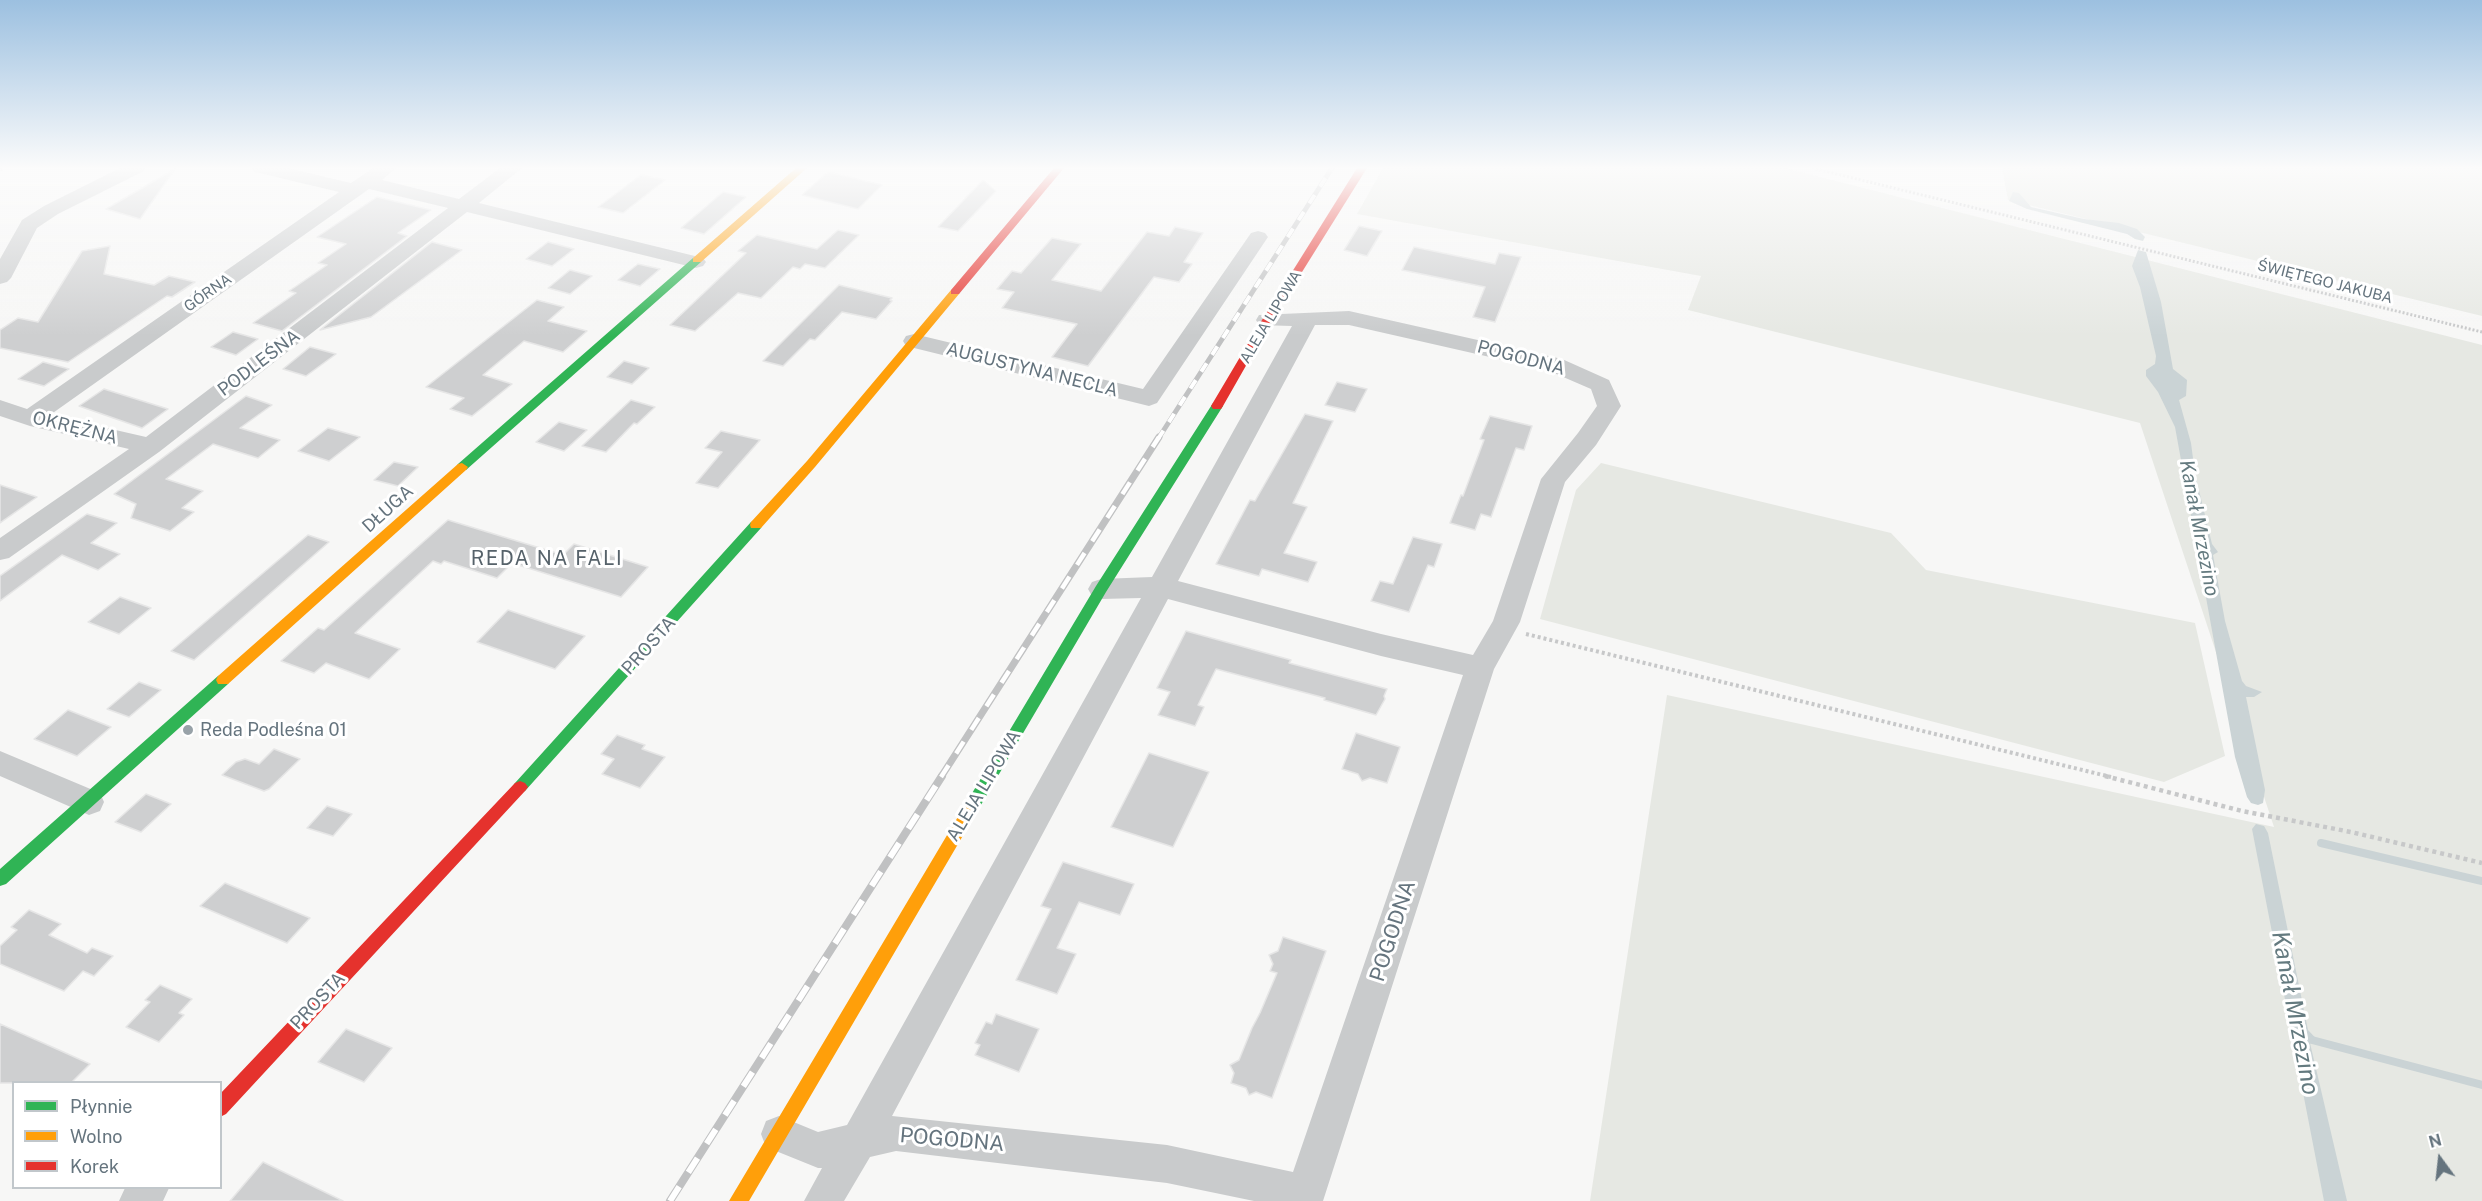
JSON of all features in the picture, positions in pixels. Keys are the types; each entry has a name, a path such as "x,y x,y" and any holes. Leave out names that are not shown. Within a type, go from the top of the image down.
{"street":[{"path":"0,278 29,224"},
{"name":"GÓRNA","path":"30,418 306,224"},
{"name":"PODLEŚNA","path":"0,551 150,446 441,224"},
{"path":"539,224 696,262"},
{"name":"DŁUGA","path":"0,879 89,802 402,520 739,224"},
{"name":"PROSTA","path":"222,1106 565,740 812,464 1012,224"},
{"name":"ALEJA LIPOWA","path":"738,1201 1101,589 1237,374 1267,320 1327,224"},
{"name":"AUGUSTYNA NECLA","path":"914,341 1149,398 1258,237"},
{"name":"POGODNA","path":"779,1134 818,1150 896,1133 1167,1164 1305,1197 1480,668 1503,628 1553,479 1587,439 1609,406 1601,385 1554,364 1348,318 1267,320"},
{"name":"ALEJA LIPOWA","path":"822,1201 858,1142 1307,319"},
{"name":"ALEJA LIPOWA","path":"1237,374 1273,383"},
{"name":"OKRĘŻNA","path":"0,408 30,418 150,446"},
{"path":"1101,589 1162,587 1381,645 1480,668"},
{"path":"0,763 89,802"},
{"path":"138,1201 149,1189"}],"path":[{"name":"ŚWIĘTEGO JAKUBA","path":"2046,224 2482,332"},
{"path":"1503,628 1977,743 2242,811 2351,832 2482,863"}],"shaded area":[{"path":"1413,224 2006,224 2482,345 2482,1201 1590,1201 1667,695 2274,827 2140,423 1688,310 1701,276"},
{"path":"2106,224 2482,224 2482,316"},
{"path":"1601,463 1891,533 1926,570 2195,623 2225,756 2164,782 1540,619 1576,490"}],"water":[{"path":"2087,224 2122,224 2137,229 2145,237 2143,241 2127,234"},
{"name":"Kanał Mrzezino","path":"2138,250 2146,252 2161,302 2173,369 2187,380 2186,396 2179,400 2191,443 2195,474 2212,544 2218,552 2213,555 2225,621 2242,681 2246,686 2262,692 2254,697 2246,697 2265,790 2263,803 2258,805 2251,803 2247,797 2235,757 2175,427 2158,392 2146,376 2146,370 2155,364 2156,356 2140,287 2132,266"},
{"name":"Kanał Mrzezino","path":"2256,824 2264,826 2268,833 2308,1030 2323,1046 2310,1043 2347,1201 2324,1201 2252,829"}],"building":[{"path":"336,224 411,224 398,233 407,236 282,331 253,323 296,293 289,291 327,265 318,263 346,244 317,237"},
{"path":"686,224 715,224 704,234 681,228"},
{"path":"941,224 965,224 958,231 938,227"},
{"path":"1359,226 1382,231 1367,256 1344,250"},
{"path":"1175,227 1203,233 1184,262 1192,264 1179,282 1154,277 1088,366 1052,357 1077,324 1002,308 1014,292 997,289 1012,271 1021,273 1052,238 1081,244 1052,280 1101,291 1147,232 1169,236"},
{"path":"838,230 859,235 825,268 805,264 800,269 793,267 761,298 738,293 695,331 670,325 746,253 738,251 757,235 817,249"},
{"path":"432,242 462,250 371,317 320,330"},
{"path":"548,242 574,249 552,266 526,259"},
{"path":"110,246 104,274 154,285 169,276 195,282 172,297 167,296 68,362 0,348 0,330 18,318 38,322 82,251"},
{"path":"1414,247 1495,264 1499,253 1521,257 1495,322 1473,317 1485,287 1402,270"},
{"path":"638,264 660,269 640,286 618,280"},
{"path":"570,270 592,276 570,294 548,288"},
{"path":"839,285 892,298 890,300 892,301 876,319 842,312 815,340 810,339 783,366 763,361"},
{"path":"537,300 564,307 548,321 587,331 563,352 524,341 483,375 512,384 472,416 450,409 464,398 426,387"},
{"path":"233,332 258,339 236,355 211,347"},
{"path":"310,347 336,354 306,376 283,369"},
{"path":"624,361 649,368 632,384 607,377"},
{"path":"43,362 69,369 44,386 18,379"},
{"path":"1337,382 1367,389 1355,412 1325,405"},
{"path":"104,389 168,409 142,428 79,406"},
{"path":"246,396 272,405 240,428 280,440 258,458 213,444 166,479 203,491 182,508 194,512 170,531 131,518 136,504 114,494"},
{"path":"631,400 655,407 637,424 634,423 606,452 582,446"},
{"path":"1305,414 1333,421 1293,503 1307,507 1284,553 1317,562 1308,582 1262,569 1259,576 1216,564 1250,500 1255,501"},
{"path":"1490,416 1532,426 1524,450 1516,448 1491,517 1481,514 1475,530 1450,523 1484,440 1480,439"},
{"path":"559,422 587,430 564,451 536,442"},
{"path":"328,428 360,437 329,461 298,451"},
{"path":"721,431 760,440 718,488 696,483 722,452 705,448"},
{"path":"394,462 418,467 398,486 374,480"},
{"path":"0,485 37,497 0,523"},
{"path":"87,514 117,523 91,543 120,554 98,570 62,555 0,601 0,576"},
{"path":"448,520 563,555 574,544 648,567 621,597 512,563 497,578 444,561 441,564 433,561 355,633 400,649 369,679 326,663 314,673 281,661 318,628 324,630"},
{"path":"308,535 329,542 194,660 171,651"},
{"path":"1413,537 1442,544 1434,567 1428,565 1409,612 1371,601 1380,581 1393,584"},
{"path":"120,597 151,608 119,634 88,622"},
{"path":"508,610 585,636 555,669 477,642"},
{"path":"1186,631 1291,660 1289,663 1387,689 1385,699 1376,715 1324,700 1325,698 1216,669 1198,705 1204,707 1195,726 1158,715 1170,692 1157,688"},
{"path":"139,682 161,690 129,717 107,709"},
{"path":"68,710 111,727 77,756 34,739"},
{"path":"1356,733 1400,747 1387,783 1370,778 1362,781 1358,774 1342,769"},
{"path":"617,735 645,745 642,749 665,757 640,788 602,774 614,759 601,754"},
{"path":"274,749 300,759 269,789 264,791 222,775 236,762 245,759 259,764"},
{"path":"1149,753 1209,772 1173,847 1111,827"},
{"path":"146,794 171,804 141,832 115,822"},
{"path":"327,806 352,814 333,836 307,828"},
{"path":"1063,862 1134,884 1120,915 1079,902 1057,948 1076,954 1057,994 1016,980 1051,909 1041,906"},
{"path":"225,883 310,918 287,943 200,906"},
{"path":"29,910 61,924 49,935 87,953 92,948 113,956 94,976 83,971 64,991 0,964 0,946 17,930 11,927"},
{"path":"1283,937 1326,951 1272,1098 1256,1092 1249,1095 1246,1088 1231,1083 1234,1073 1230,1065 1239,1060 1277,973 1270,971 1273,964 1269,955 1278,951"},
{"path":"160,985 192,999 179,1013 184,1015 159,1042 126,1027 150,1002 145,1000"},
{"path":"996,1014 1039,1029 1019,1072 975,1055 980,1045 975,1043 986,1022 992,1024"},
{"path":"0,1024 90,1064 73,1081 0,1083"},
{"path":"346,1029 392,1048 364,1082 318,1062"},
{"path":"263,1162 343,1201 230,1201"}],"waterway":[{"path":"2321,843 2482,881"},
{"name":"Kanał Mrzezino","path":"2312,1040 2482,1085"}],"railway":[{"path":"1158,439 1296,224"},
{"path":"941,777 1159,437"},
{"path":"670,1201 942,776"}],"traffic: fast":[{"path":"462,467 697,260"},
{"path":"970,810 1101,589 1217,406"},
{"path":"520,787 756,525"},
{"path":"0,879 223,680"}],"traffic: slow":[{"path":"697,260 738,224"},
{"path":"756,525 811,464 955,292"},
{"path":"223,680 462,467"},
{"path":"738,1201 970,810"}],"traffic: jam":[{"path":"955,292 1012,224"},
{"path":"1217,406 1327,224"},
{"path":"222,1106 520,787"}],"place":[{"name":"Reda Podleśna 01","path":"188,730"}],"district":[{"name":"REDA NA FALI","path":"547,559"}]}
